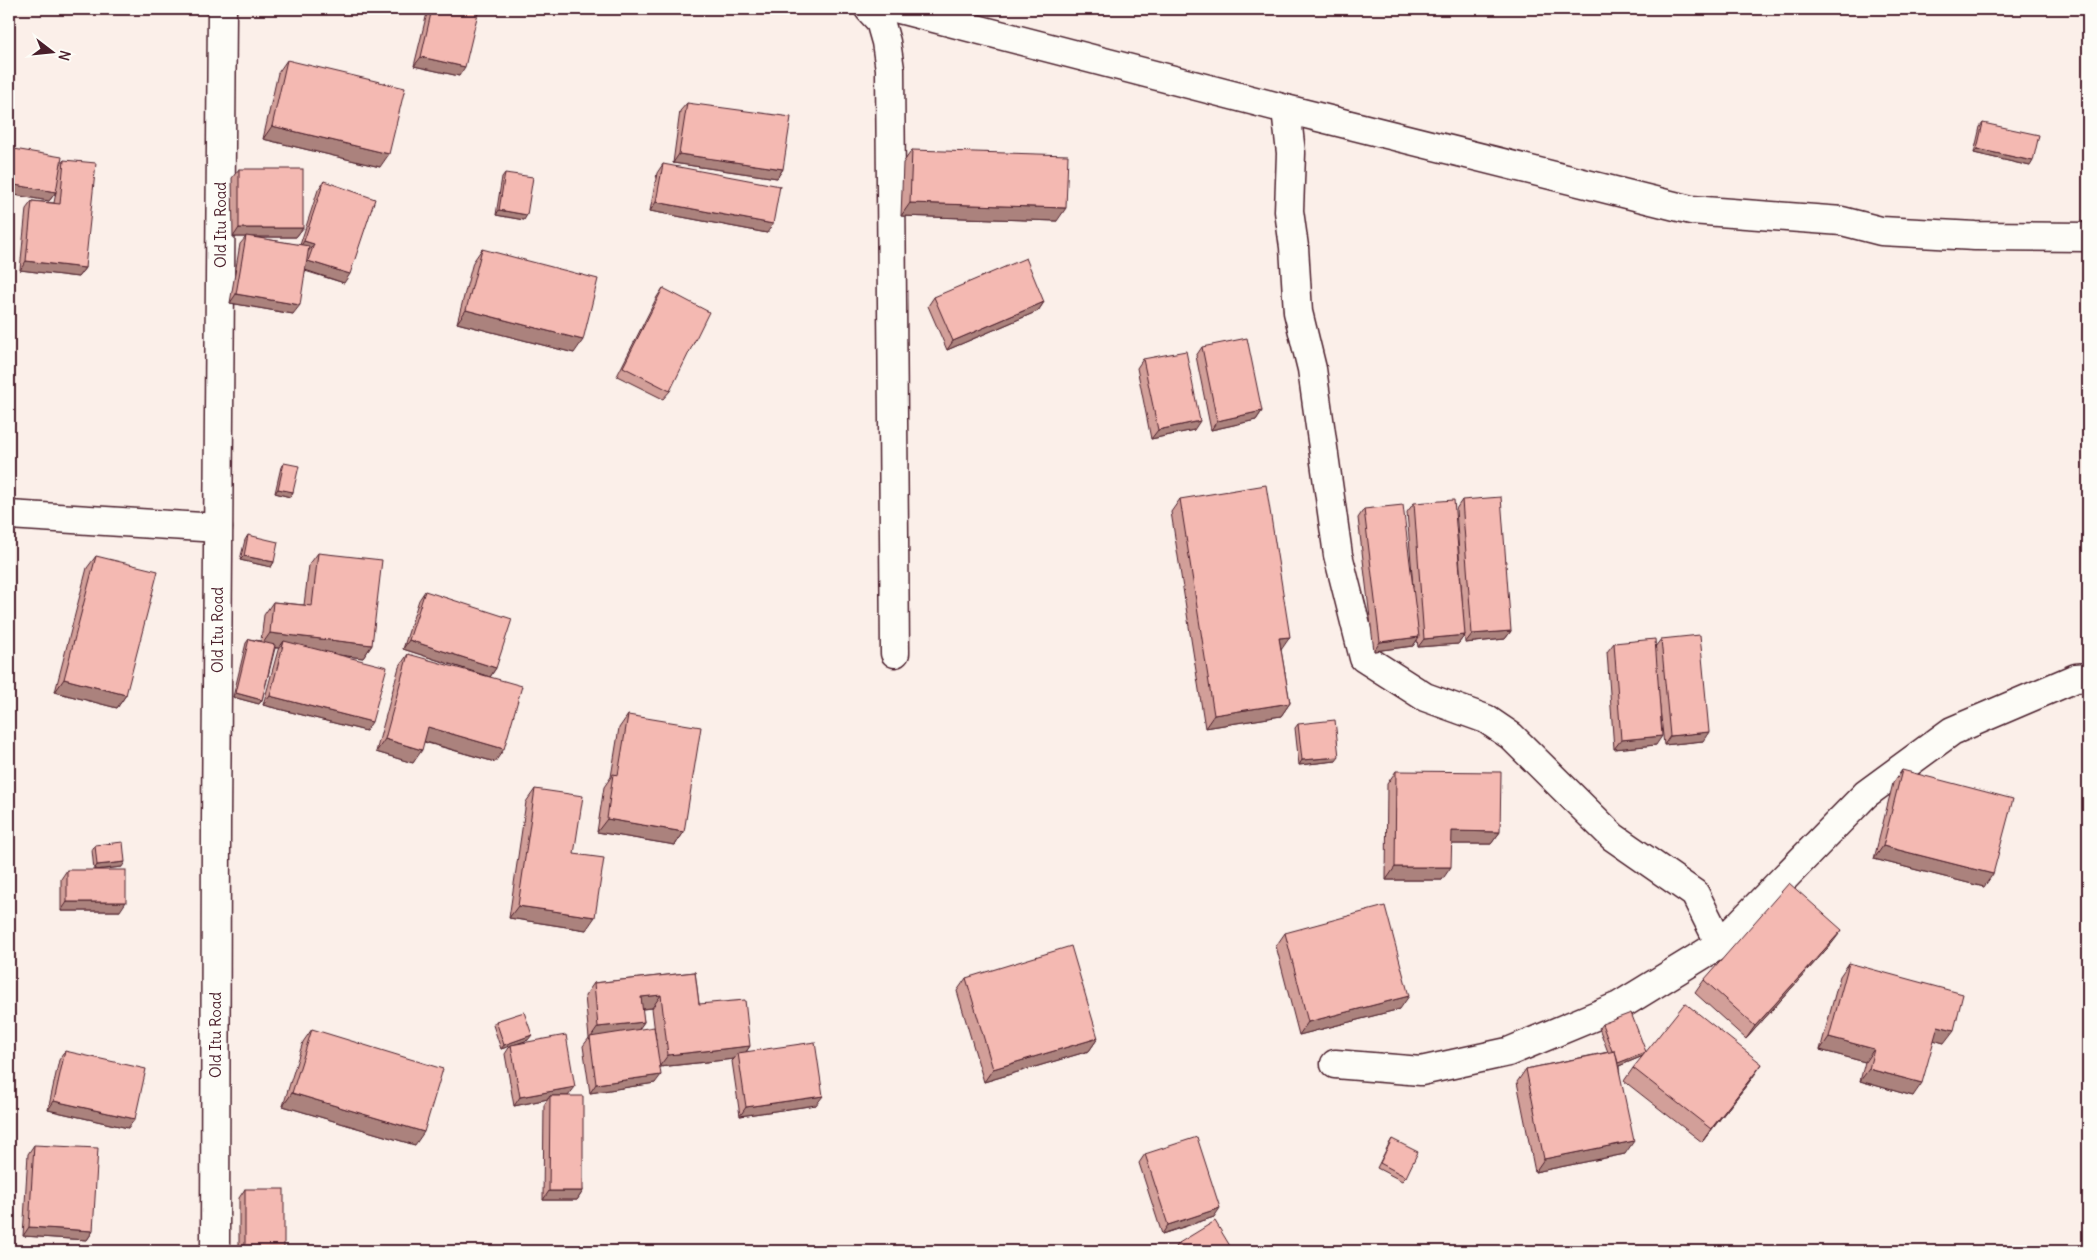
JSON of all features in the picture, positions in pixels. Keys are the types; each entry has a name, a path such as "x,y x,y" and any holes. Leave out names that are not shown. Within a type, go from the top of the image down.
{"street":[{"name":"Old Itu Road","path":"215,1251 222,9"},
{"path":"895,653 890,69 886,42 887,12 1691,210 1842,221 1881,231 1975,236 2088,237"},
{"path":"1286,109 1291,153 1289,211 1294,247 1298,312 1312,369 1338,555 1364,658 1425,697 1486,719 1511,736 1613,837 1695,894 1720,944"},
{"path":"9,515 218,528"},
{"path":"1335,1064 1421,1071 1508,1052 1619,1006 1720,944 1866,794 1952,731 2076,678 2088,677"}],"building":[{"path":"432,9 479,9 465,67 421,57"},
{"path":"287,60 405,88 389,154 272,126"},
{"path":"687,103 791,117 783,169 679,154"},
{"path":"1983,123 2039,135 2033,161 1977,149"},
{"path":"14,149 62,157 56,192 9,184"},
{"path":"912,150 1068,155 1066,208 910,203"},
{"path":"64,160 96,163 85,268 26,261 32,201 60,204"},
{"path":"663,164 780,186 773,224 656,202"},
{"path":"239,169 303,169 303,228 239,228"},
{"path":"505,173 533,177 527,215 499,210"},
{"path":"324,181 375,199 350,274 308,261 314,244 304,241"},
{"path":"246,236 309,246 300,305 236,294"},
{"path":"482,249 598,279 583,340 466,310"},
{"path":"1026,258 1044,302 953,341 934,297"},
{"path":"663,288 709,312 670,391 623,367"},
{"path":"1247,338 1262,411 1217,421 1202,347"},
{"path":"1186,351 1200,421 1158,430 1143,359"},
{"path":"284,463 299,466 293,492 278,489"},
{"path":"1266,485 1290,637 1279,638 1290,703 1214,715 1180,499"},
{"path":"1501,497 1511,631 1472,634 1462,500"},
{"path":"1454,500 1465,635 1424,639 1414,503"},
{"path":"1403,505 1419,637 1380,642 1364,509"},
{"path":"248,535 278,542 274,562 244,556"},
{"path":"318,553 382,560 372,645 270,633 273,602 312,606"},
{"path":"96,556 158,571 126,695 64,679"},
{"path":"425,591 512,619 496,668 409,640"},
{"path":"1700,635 1709,732 1670,736 1661,639"},
{"path":"249,639 275,645 262,700 236,693"},
{"path":"1655,639 1662,736 1621,740 1614,643"},
{"path":"284,641 387,667 372,722 270,696"},
{"path":"408,654 522,686 504,749 428,727 422,750 385,739"},
{"path":"628,715 701,727 684,832 607,819 613,774 618,775"},
{"path":"1335,720 1339,757 1302,760 1298,724"},
{"path":"1902,770 2013,799 1993,874 1883,846"},
{"path":"1396,771 1501,772 1500,832 1452,831 1451,867 1395,867"},
{"path":"535,789 583,796 574,854 604,858 595,917 518,906"},
{"path":"123,842 125,862 97,865 95,845"},
{"path":"67,870 126,870 126,902 67,902"},
{"path":"1789,883 1842,930 1755,1026 1704,980"},
{"path":"1385,906 1409,996 1308,1022 1285,933"},
{"path":"1071,946 1098,1038 993,1069 966,978"},
{"path":"1849,963 1963,994 1954,1030 1938,1026 1922,1083 1869,1069 1874,1049 1829,1037"},
{"path":"695,972 699,1004 745,1000 750,1046 668,1055 661,995 641,997 644,1022 598,1027 594,983"},
{"path":"1685,1003 1762,1064 1711,1129 1633,1068"},
{"path":"524,1012 532,1035 504,1045 496,1021"},
{"path":"1631,1013 1646,1052 1618,1063 1615,1051 1612,1051 1602,1024"},
{"path":"654,1027 661,1075 596,1084 590,1037"},
{"path":"312,1029 443,1069 424,1132 292,1093"},
{"path":"566,1035 575,1087 520,1097 511,1045"},
{"path":"815,1042 823,1096 746,1107 738,1053"},
{"path":"65,1051 146,1069 135,1119 54,1101"},
{"path":"1615,1051 1634,1141 1544,1159 1526,1069"},
{"path":"550,1096 583,1096 583,1191 549,1191"},
{"path":"1197,1137 1220,1208 1168,1225 1145,1154"},
{"path":"1392,1139 1418,1152 1406,1177 1380,1163"},
{"path":"34,1145 98,1148 93,1231 29,1227"},
{"path":"245,1189 284,1189 284,1251 245,1251"},
{"path":"1215,1221 1233,1251 1184,1251 1179,1243"}]}
